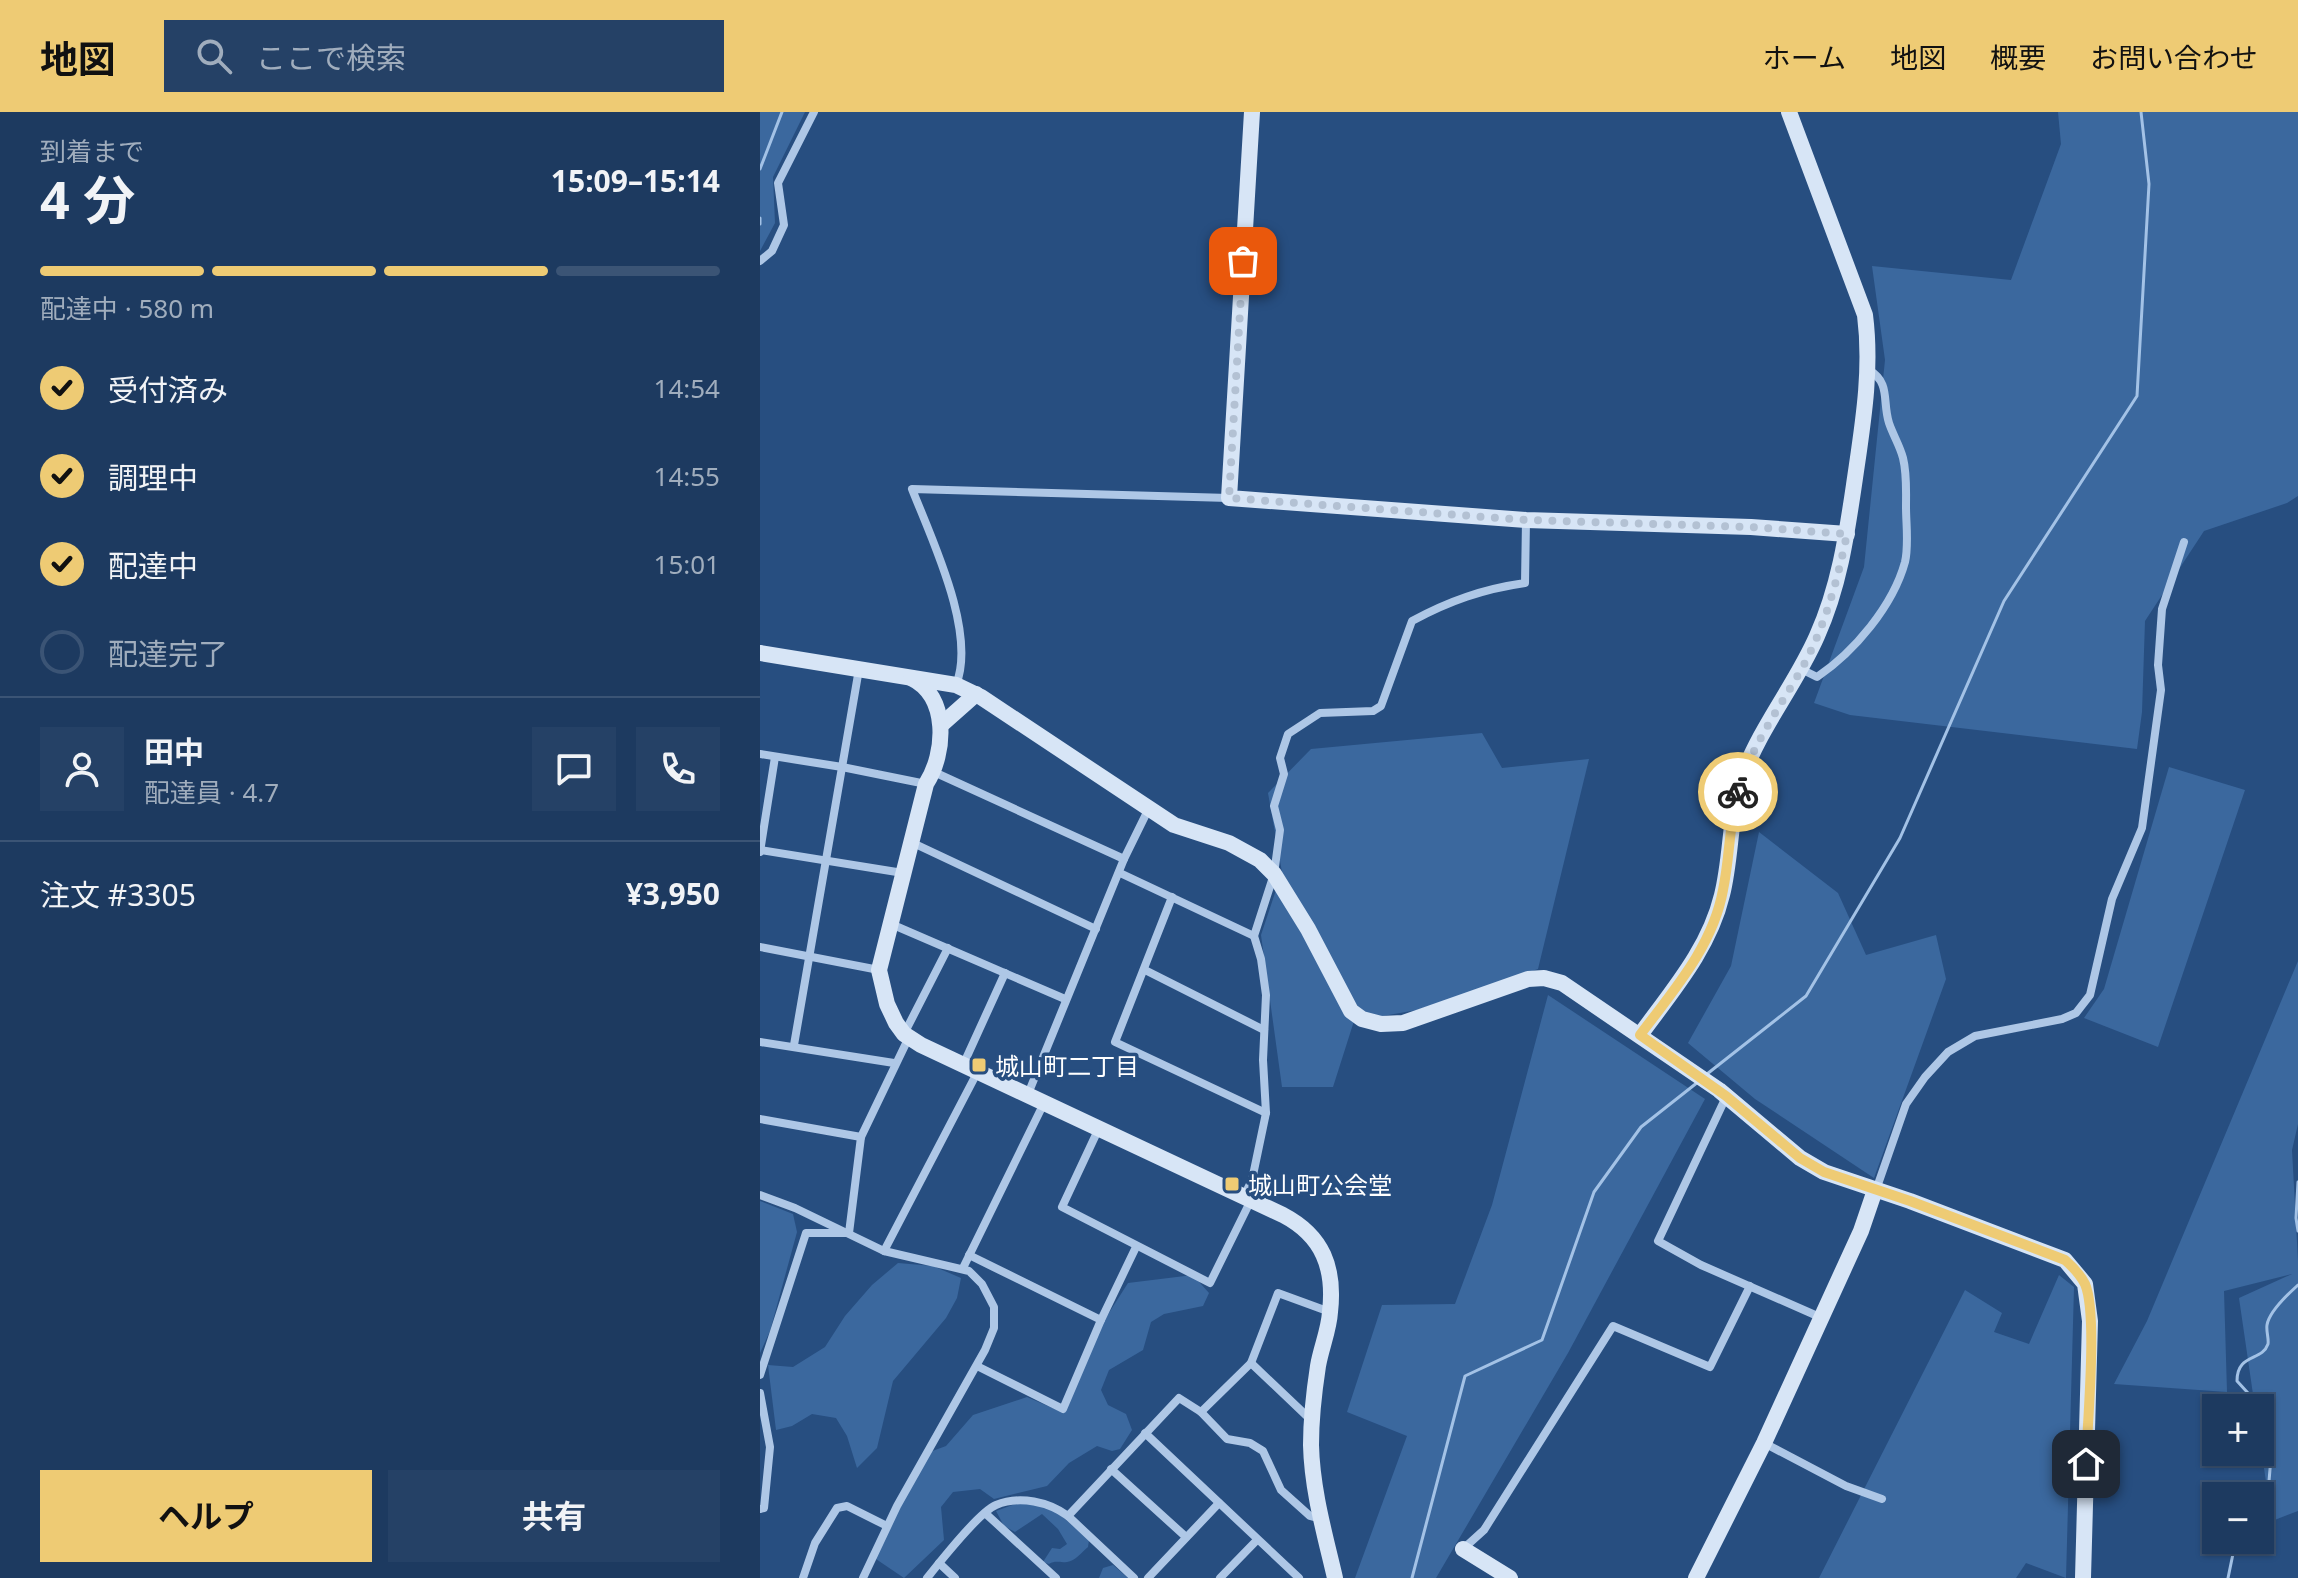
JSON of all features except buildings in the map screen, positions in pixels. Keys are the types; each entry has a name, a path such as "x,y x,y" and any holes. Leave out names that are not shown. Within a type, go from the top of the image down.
{"street":[{"path":"760,261 772,251 784,225 778,183 814,112"},
{"path":"1229,498 1252,112"},
{"path":"1640,1035 1689,969 1707,939 1723,891 1731,827 1743,776 1755,748 1801,669 1831,603 1847,534 1869,370 1865,315 1789,112"},
{"path":"1801,669 1817,677 1854,648 1874,621 1905,563 1904,463 1886,412 1884,384 1880,376 1869,370"},
{"path":"956,685 962,670 959,627 952,592 912,489 1229,498 1526,520 1751,527 1847,534"},
{"path":"1099,1128 1062,1207 1210,1283 1247,1198 1266,1113 1266,995 1254,936 1274,874 1280,830 1274,806 1284,774 1280,758 1288,734 1320,713 1373,711 1381,706 1412,621 1449,601 1497,587 1525,583 1526,520"},
{"path":"1696,1578 1764,1443 1861,1231 1906,1104 1948,1052 1975,1036 2062,1019 2076,1013 2090,995 2112,899 2133,853 2144,818 2161,690 2158,665 2162,609 2184,542"},
{"path":"760,653 956,685 976,694 1174,825 1250,853 1274,874 1308,929 1344,1000 1351,1011 1362,1019 1381,1024 1403,1023 1528,979 1544,978 1562,983 1722,1093 1800,1158 1824,1172 2065,1260 2085,1284 2090,1321 2083,1578"},
{"path":"794,1045 859,669"},
{"path":"903,675 926,688 941,725 879,970 887,1004 906,1036 1303,1226 1316,1242 1326,1257 1330,1274 1330,1312 1318,1363 1311,1420 1313,1476 1335,1578"},
{"path":"941,725 976,694"},
{"path":"760,754 930,778 1124,859"},
{"path":"775,757 760,851 904,873"},
{"path":"1028,1094 1124,859 1149,808"},
{"path":"913,843 1096,929"},
{"path":"1120,873 1254,936"},
{"path":"1172,897 1115,1042 1266,1113"},
{"path":"891,924 1065,999"},
{"path":"760,947 879,970"},
{"path":"849,1233 861,1137 948,948"},
{"path":"1145,970 1264,1030"},
{"path":"884,1251 971,1067 1005,973"},
{"path":"760,1042 894,1063"},
{"path":"1722,1093 1658,1241 1701,1265 1822,1318"},
{"path":"963,1268 1045,1102"},
{"path":"760,1119 861,1137"},
{"path":"760,1195 795,1208 884,1251 963,1268 982,1284 994,1307 994,1328 977,1366 887,1526 863,1578"},
{"path":"760,1375 806,1233 849,1233"},
{"path":"977,1366 1063,1409 1136,1247"},
{"path":"969,1255 1101,1320"},
{"path":"1510,1578 1463,1549 1484,1530 1613,1326 1710,1367 1750,1286"},
{"path":"1201,1412 1251,1363 1278,1293 1330,1312"},
{"path":"1251,1363 1311,1420"},
{"path":"760,1393 770,1447 764,1508 760,1509"},
{"path":"1068,1516 1179,1398 1201,1412 1227,1439 1250,1443 1263,1451 1281,1490 1310,1516 1322,1519"},
{"path":"1145,1433 1299,1578"},
{"path":"1764,1443 1846,1486 1882,1499"},
{"path":"1111,1469 1186,1537"},
{"path":"927,1578 985,1513 996,1505 1023,1500 1057,1508 1134,1578"},
{"path":"1148,1578 1219,1503"},
{"path":"803,1578 815,1543 837,1508 847,1506 887,1526"},
{"path":"985,1513 1056,1578"},
{"path":"1220,1578 1257,1540"},
{"path":"939,1563 955,1578"}],"shaded area":[{"path":"760,112 805,112 773,177 775,223 760,251"},
{"path":"2058,112 2298,112 2298,496 2287,503 2204,531 2145,621 2142,712 2137,749 1850,715 1814,703 1864,567 1885,360 1872,266 2011,280 2061,144"},
{"path":"1482,733 1502,768 1589,759 1538,969 1417,1010 1354,1021 1333,1087 1282,1087 1261,935 1282,872 1268,793 1311,749"},
{"path":"2169,767 2245,790 2158,1047 2084,1018 2104,989"},
{"path":"1759,832 1838,893 1866,955 1936,935 1946,979 1874,1178 1755,1099 1688,1043 1731,966"},
{"path":"2298,961 2298,1124 2292,1150 2298,1261 2298,1511 2274,1520 2274,1482 2266,1482 2264,1466 2274,1466 2274,1394 2253,1394 2239,1298 2292,1274 2224,1291 2227,1392 2114,1384 2147,1321"},
{"path":"1548,995 1705,1099 1568,1353 1436,1578 1355,1578 1407,1436 1347,1412 1382,1305 1455,1304 1492,1205"},
{"path":"760,1201 793,1214 797,1232 770,1331 760,1353"},
{"path":"898,1263 933,1266 961,1278 957,1298 946,1318 893,1381 877,1448 857,1468 847,1436 836,1418 812,1414 792,1426 776,1430 768,1365 793,1367 825,1347 845,1316 872,1285"},
{"path":"1193,1275 1209,1293 1203,1306 1164,1314 1151,1322 1143,1350 1109,1370 1101,1390 1108,1405 1126,1414 1132,1430 1120,1449 1112,1451 1097,1446 1069,1463 1047,1486 994,1499 980,1489 953,1492 941,1507 944,1540 904,1578 873,1557 927,1453 946,1446 973,1415 1027,1397 1064,1413 1093,1338 1128,1283"},
{"path":"2059,1275 2074,1287 2066,1578 2026,1563 2016,1578 1819,1578 1965,1290 2002,1313 1994,1332 2029,1344"},
{"path":"1021,1502 1047,1503 1089,1540 1088,1547 1070,1561 1043,1562 1052,1548 1060,1549 1067,1544 1058,1529 1042,1514 1015,1532 1004,1526 996,1511"},
{"path":"1113,1565 1128,1578 1099,1578 1103,1568"}],"waterway":[{"path":"760,169 782,112"},
{"path":"1707,1074 1806,996 1900,838 2004,601 2137,396 2149,184 2141,112"},
{"path":"760,218 760,224"},
{"path":"1412,1578 1465,1376 1542,1340 1594,1192 1641,1127 1698,1082"},
{"path":"2298,1182 2298,1231"},
{"path":"2269,1482 2272,1446 2268,1415 2237,1381 2238,1372 2245,1362 2265,1350 2268,1320 2298,1285"},
{"path":"2228,1578 2233,1554"}],"way so far":[{"path":"1243,261 1229,498 1526,520 1751,527 1847,534 1838,581 1817,637 1755,748 1738,792"}],"place":[{"name":"城山町二丁目","path":"979,1065"},
{"name":"城山町公会堂","path":"1232,1184"}],"route":[{"path":"1738,792 1723,891 1707,939 1689,969 1640,1035 1726,1096 1800,1158 1824,1172 2065,1260 2085,1284 2089,1299 2086,1464"}]}
